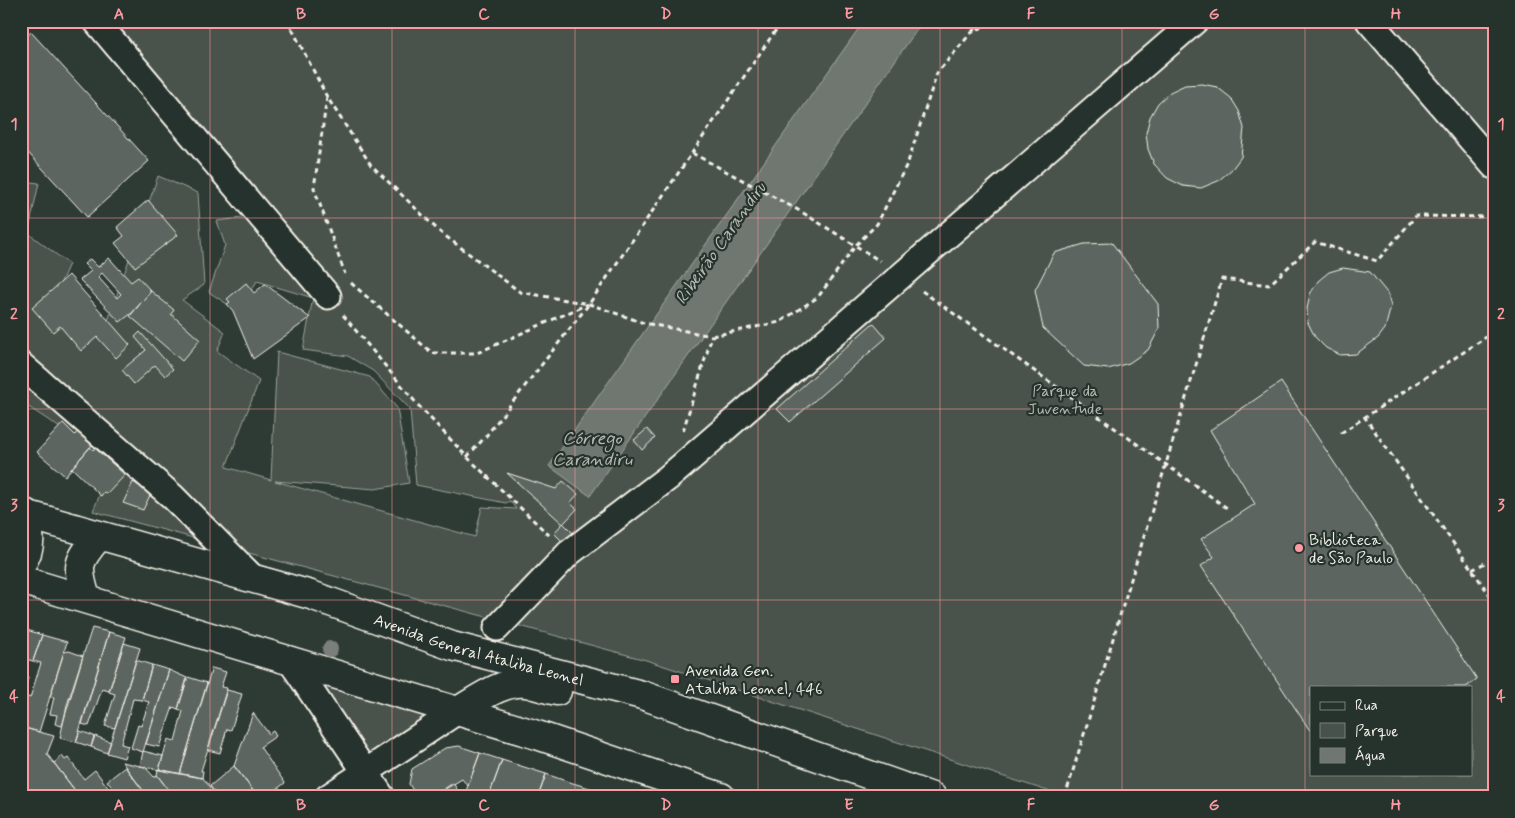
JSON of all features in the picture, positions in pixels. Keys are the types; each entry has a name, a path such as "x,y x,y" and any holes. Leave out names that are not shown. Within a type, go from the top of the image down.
{"main road":[{"name":"Avenida General Ataliba Leonel","path":"23,513 311,595 452,646 642,695 932,797"},
{"path":"21,564 30,547 31,534 23,513"},
{"path":"86,598 78,574 80,563 86,551 99,536"},
{"path":"21,580 537,735 721,797"},
{"path":"456,712 491,692 513,684 524,683 585,698 642,695"}],"street":[{"path":"96,21 328,296"},
{"path":"497,628 570,553 669,477 1196,21"},
{"path":"1369,21 1494,166"},
{"path":"21,365 173,497 253,578"},
{"path":"290,660 382,797"},
{"path":"328,797 456,712"}],"path":[{"path":"288,21 327,97 371,164 440,232 520,292 589,304 644,322 712,336 780,322 818,297 856,245 877,224 908,162 937,73 981,21"},
{"path":"291,29 293,21"},
{"path":"466,457 486,436 589,304 782,21"},
{"path":"971,33 995,21"},
{"path":"327,97 314,188 346,279 432,353 477,353 589,304"},
{"path":"692,153 856,245 1227,508"},
{"path":"1065,797 1222,279 1269,285 1315,242 1377,261 1416,216 1494,217"},
{"path":"328,296 417,404 466,457 570,553"},
{"path":"1341,433 1364,416 1494,332"},
{"path":"680,439 712,336"},
{"path":"1364,416 1494,601"},
{"path":"1472,570 1494,558"}],"green space":[{"name":"Parque da Juventude","path":"82,21 1494,21 1494,797 1066,797 646,660 93,511 113,463 21,402 21,181 39,183 28,233 69,264 45,317 104,332 158,176 198,193 204,285 182,300 225,332 217,351 259,381 226,467 271,480 277,352 370,377 397,408 409,483 375,489 275,481 475,537 482,507 516,509 510,501 506,503 416,485 410,409 373,371 348,356 303,350 313,298 257,281 239,312 209,292 225,245 217,221 242,218 248,207"},
{"path":"301,669 443,714 367,765"}],"water":[{"name":"Córrego Carandiru","path":"864,21 923,21 590,496 549,466"}],"building":[{"path":"31,32 149,161 87,217 21,145 21,41"},
{"path":"1202,84 1217,87 1231,98 1239,111 1244,128 1241,157 1232,169 1218,181 1201,188 1183,186 1167,178 1154,164 1148,149 1146,133 1150,117 1158,103 1170,92 1185,85"},
{"path":"148,200 178,235 135,267 115,243 124,236 117,227"},
{"path":"1112,243 1158,304 1159,329 1148,350 1129,363 1108,369 1084,366 1043,328 1035,290 1054,253 1084,244"},
{"path":"109,258 131,282 138,277 151,291 132,313 120,322 80,280 91,271 84,264 90,259 98,267","holes":["102,273 121,294 117,298 98,277"]},
{"path":"1343,268 1370,272 1388,294 1391,306 1385,329 1378,338 1356,354 1340,355 1326,348 1315,337 1308,323 1307,309 1310,294 1318,281 1329,272"},
{"path":"69,275 130,345 116,358 97,337 81,351 60,326 53,332 32,308"},
{"path":"246,283 254,293 265,284 310,318 253,359 233,311 227,304 230,302 227,299"},
{"path":"151,291 174,310 171,314 200,340 182,361 130,316"},
{"path":"873,323 886,338 790,422 777,409"},
{"path":"140,332 173,369 165,376 155,365 134,384 122,370 146,350 135,337"},
{"name":"Biblioteca de São Paulo","path":"1281,382 1477,679 1467,686 1310,686 1310,730 1201,566 1214,557 1201,539 1255,504 1210,430"},
{"path":"63,423 75,435 78,431 93,444 65,476 37,452"},
{"path":"647,429 655,438 642,450 634,440"},
{"path":"90,447 93,450 95,448 125,475 107,494 104,492 101,496 72,468"},
{"path":"507,473 556,489 563,481 578,494 570,503 577,509 563,524"},
{"path":"133,482 151,493 143,510 123,503"},
{"path":"563,523 573,533 564,543 554,533"},
{"path":"21,628 42,635 33,661 26,659 21,672"},
{"path":"92,628 109,632 76,742 60,738 67,705"},
{"path":"109,632 126,637 109,691 102,689 89,726 82,724"},
{"path":"42,635 67,642 39,732 21,727 21,700 23,695 30,698 41,663 33,661"},
{"path":"124,643 140,648 115,728 105,726 115,694 109,692"},
{"path":"69,651 83,656 62,726 55,724 57,715 50,714 54,697 50,697 64,652"},
{"path":"136,660 152,665 142,700 133,699 121,744 128,746 124,758 107,753"},
{"path":"152,665 169,670 143,752 131,748 138,725 141,726 149,702 142,700"},
{"path":"212,668 226,672 221,687 227,688 201,771 203,771 202,778 180,774"},
{"path":"169,670 187,678 178,709 173,707 159,747 146,744"},
{"path":"21,675 28,677 21,700"},
{"path":"188,677 207,683 180,774 159,770 168,739 175,741 183,711 178,709"},
{"path":"227,690 242,694 231,730 227,729 220,753 208,750"},
{"path":"253,713 269,734 273,731 276,736 260,747 285,783 266,797 258,797 234,766"},
{"path":"21,727 54,736 47,754 80,797 21,797"},
{"path":"80,731 94,736 91,747 76,742"},
{"path":"95,736 111,742 107,753 91,747"},
{"path":"459,746 480,753 468,786 462,779 432,797 417,797 409,784 412,769 445,748"},
{"path":"143,751 163,756 159,770 140,766"},
{"path":"480,753 502,760 489,796 479,793 478,797 470,797 466,791"},
{"path":"62,756 65,760 68,758 84,779 95,770 115,797 80,797 54,763"},
{"path":"502,760 546,774 538,797 489,796"},
{"path":"122,762 145,767 154,777 157,775 174,797 148,797"},
{"path":"234,766 258,797 218,797 210,786"},
{"path":"125,767 148,797 120,797 107,781"},
{"path":"158,769 203,778 218,797 174,797 157,775"},
{"path":"546,774 610,794 608,797 538,797"},
{"path":"453,783 462,797 432,797"}],"place":[{"name":"Biblioteca de São Paulo","path":"1299,548"},
{"name":"Avenida Gen. Ataliba Leonel, 446","path":"675,679"}],"water label":[{"name":"Ribeirão Carandiru","path":"720,243"}]}
